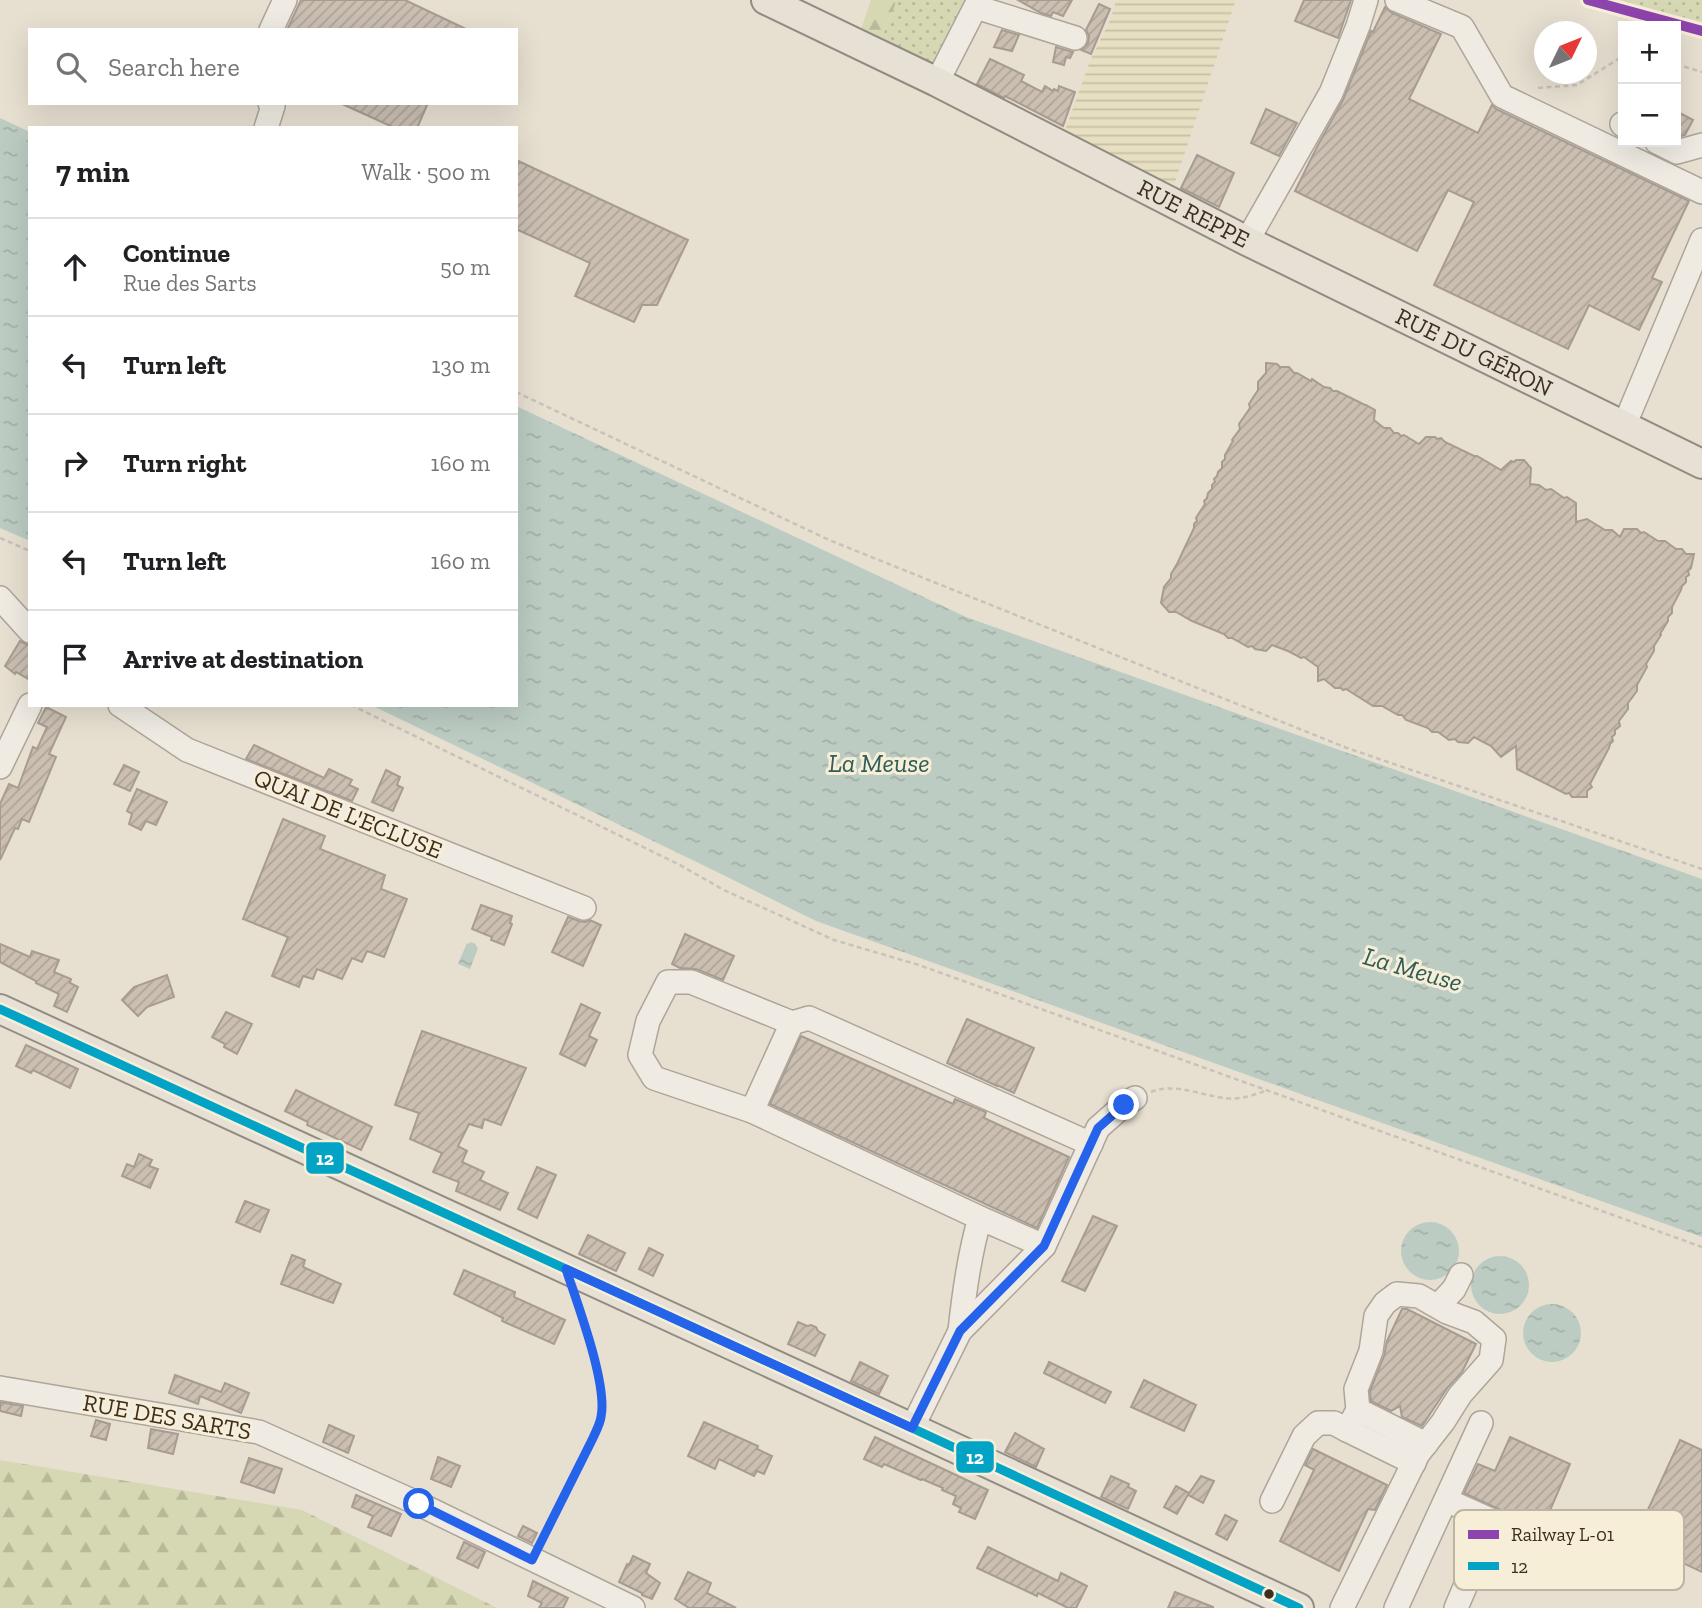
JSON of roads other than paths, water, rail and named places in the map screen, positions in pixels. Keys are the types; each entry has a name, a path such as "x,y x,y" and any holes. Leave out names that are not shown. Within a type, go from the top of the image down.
{"main road":[{"name":"RUE REPPE","path":"766,0 937,82 1247,241"},
{"name":"RUE DU GÉRON","path":"1247,241 1702,464"},
{"path":"0,1009 1300,1608"}],"street":[{"path":"272,28 285,0"},
{"name":"RUE REPPE","path":"1247,241 1331,93 1366,0"},
{"path":"1396,0 1462,27 1502,96 1702,192"},
{"path":"937,82 977,4 1075,38"},
{"path":"267,126 272,105"},
{"path":"1667,147 1677,152 1702,145"},
{"path":"1624,426 1701,247"},
{"path":"0,598 28,629"},
{"path":"0,767 29,707"},
{"name":"QUAI DE L'ECLUSE","path":"123,707 187,750 584,908"},
{"path":"1044,1246 752,1111 654,1078 640,1055 648,1021 668,982 691,982 792,1023 809,1018 1091,1144"},
{"path":"752,1111 792,1023"},
{"path":"912,1428 960,1331 1044,1246 1098,1128 1135,1098"},
{"path":"960,1331 964,1284 980,1217"},
{"path":"1438,1306 1454,1289 1461,1275"},
{"path":"1342,1608 1420,1454 1460,1395 1491,1360 1503,1339 1419,1296 1397,1294 1385,1303 1376,1316 1371,1351 1356,1389 1353,1420"},
{"name":"RUE DES SARTS","path":"0,1388 259,1432 419,1504 633,1608"},
{"path":"1272,1501 1304,1436 1318,1423 1353,1420 1420,1454"},
{"path":"1396,1608 1481,1423"},
{"path":"1446,1500 1468,1510"},
{"path":"1456,1608 1464,1590"}],"water":[{"path":"0,118 28,131 28,540 0,528"},
{"name":"La Meuse","path":"518,407 966,617 1702,879 1702,1237 816,921 375,707 518,707"},
{"path":"470,942 478,948 470,969 458,964 467,943"},
{"path":"1430,1222 1441,1224 1454,1235 1459,1251 1457,1262 1446,1275 1430,1280 1419,1278 1406,1267 1401,1251 1403,1240 1414,1227"},
{"path":"1500,1256 1516,1261 1524,1269 1529,1285 1524,1301 1516,1309 1500,1314 1484,1309 1476,1301 1471,1285 1476,1269 1484,1261"},
{"path":"1552,1304 1568,1309 1576,1317 1581,1333 1576,1349 1568,1357 1552,1362 1536,1357 1528,1349 1523,1333 1528,1317 1536,1309"}],"rail line":[{"name":"L-01","path":"1588,0 1702,31"}]}
